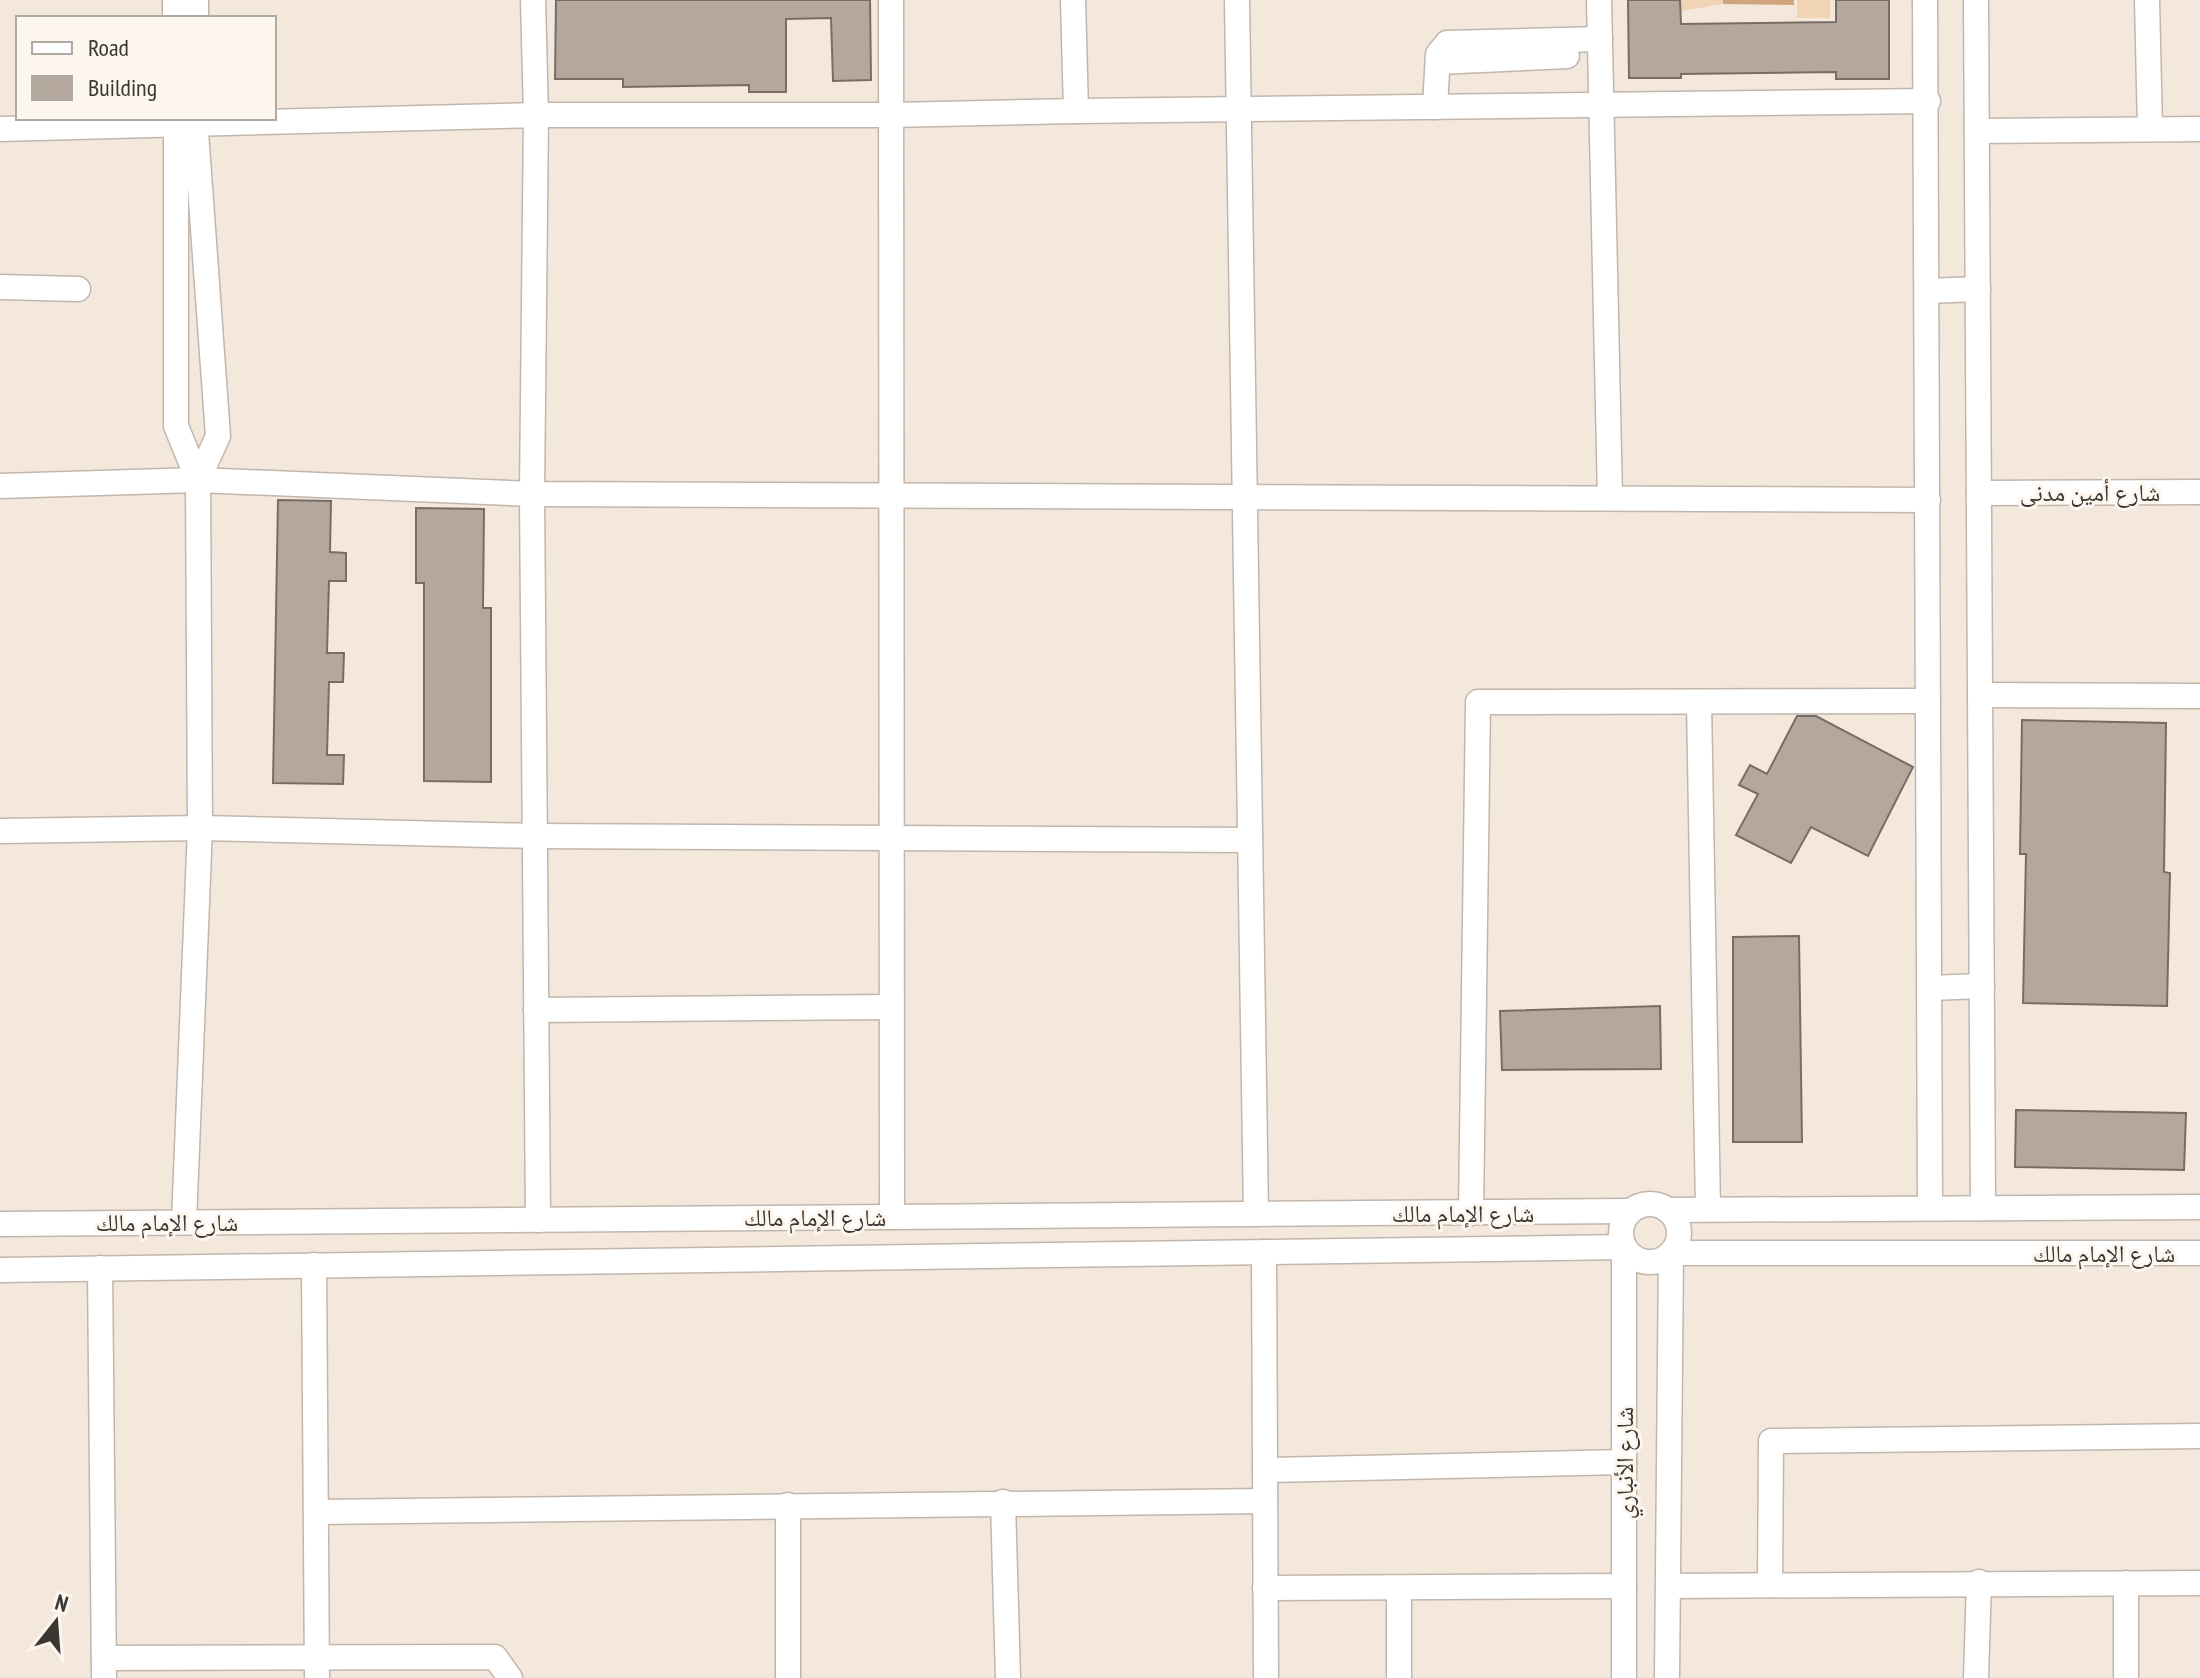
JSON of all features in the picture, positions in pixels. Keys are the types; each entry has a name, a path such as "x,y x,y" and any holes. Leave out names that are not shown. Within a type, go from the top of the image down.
{"street":[{"path":"533,0 536,115 532,494 538,1220"},
{"path":"891,0 892,1217"},
{"path":"1073,0 1076,111"},
{"path":"1237,0 1256,1214"},
{"path":"1599,0 1610,498"},
{"path":"1925,0 1928,101 1930,1208"},
{"path":"1976,0 1983,1208"},
{"path":"2147,0 2150,129"},
{"path":"1435,107 1440,47 1447,43 1601,46"},
{"path":"276,119 536,115 891,115 1928,101"},
{"path":"0,129 244,120"},
{"path":"185,121 218,436 198,480"},
{"path":"184,1222 200,828 198,480 176,426 185,121"},
{"path":"1977,131 2200,129"},
{"path":"0,287 78,289"},
{"path":"1928,291 1978,289"},
{"path":"0,486 198,480 532,494 1928,500"},
{"name":"شارع أمين مدنى","path":"1979,493 2200,492"},
{"path":"1980,695 2200,696"},
{"path":"1471,1213 1478,702 1928,701"},
{"path":"1699,702 1708,1209"},
{"path":"0,831 200,828 535,836 1250,840"},
{"path":"1930,988 1982,986"},
{"path":"536,1010 891,1007"},
{"path":"1648,1204 1667,1210 1678,1226 1679,1237 1671,1253 1655,1262 1637,1260 1624,1247 1620,1229 1629,1211 1648,1204"},
{"name":"شارع الإمام مالك","path":"1667,1210 2200,1207"},
{"name":"شارع الإمام مالك","path":"0,1224 1629,1211"},
{"path":"713,1218 713,1260"},
{"name":"شارع الإمام مالك","path":"0,1270 1624,1247"},
{"name":"شارع الأنباري","path":"1624,1247 1624,1678"},
{"path":"1264,1252 1266,1678"},
{"name":"شارع الإمام مالك","path":"1671,1253 2200,1253"},
{"name":"شارع الأنباري","path":"1667,1678 1671,1253"},
{"path":"314,1265 317,1668"},
{"path":"100,1268 104,1668 317,1668 495,1657 510,1678"},
{"path":"1770,1585 1771,1441 2200,1436"},
{"path":"1265,1470 1624,1462"},
{"path":"316,1512 1265,1501"},
{"path":"1003,1502 1008,1678"},
{"path":"788,1505 788,1678"},
{"path":"1976,1678 1979,1582"},
{"path":"2126,1583 2126,1678"},
{"path":"1668,1586 2200,1583"},
{"path":"1265,1588 1624,1586"},
{"path":"1399,1588 1399,1678"}],"shaded area":[{"path":"1680,0 1723,0 1723,4 1681,11"},
{"path":"1723,0 1794,0 1794,5 1723,4"},
{"path":"1797,0 1830,0 1830,18 1797,18"}],"building":[{"path":"556,0 870,0 871,80 833,81 831,18 786,19 786,92 749,92 749,85 623,87 623,79 555,79"},
{"path":"1628,0 1680,0 1681,24 1836,22 1836,0 1889,0 1889,79 1836,79 1836,72 1681,74 1681,78 1629,78"},
{"path":"278,500 331,501 330,552 346,553 346,581 329,581 327,653 344,653 343,682 329,682 327,755 344,755 343,784 273,783"},
{"path":"416,508 484,509 483,608 491,608 491,782 424,781 424,583 416,583"},
{"path":"1797,716 1816,716 1913,767 1868,856 1811,827 1791,863 1736,835 1758,794 1739,785 1750,765 1767,774"},
{"path":"2022,720 2166,723 2164,872 2170,873 2167,1006 2023,1003 2026,854 2020,854"},
{"path":"1799,936 1802,1142 1733,1142 1733,937"},
{"path":"1660,1006 1661,1069 1502,1070 1500,1011"},
{"path":"2016,1110 2186,1113 2184,1170 2015,1167"}]}
